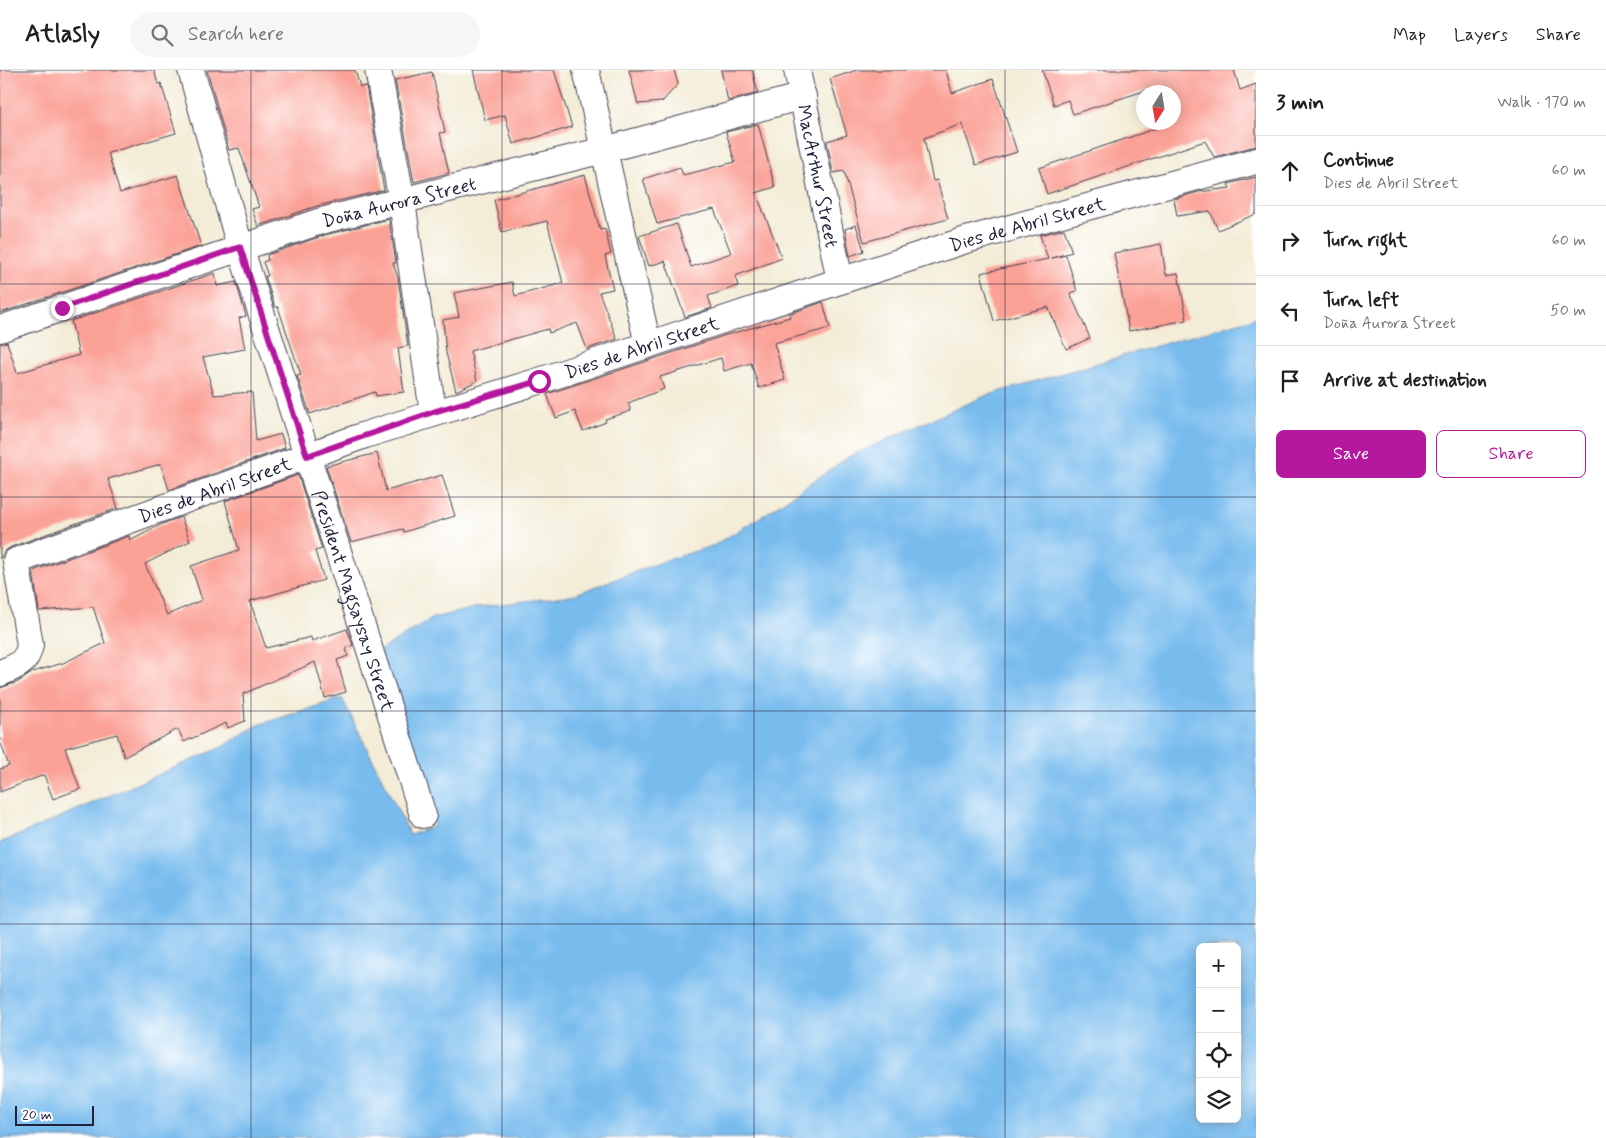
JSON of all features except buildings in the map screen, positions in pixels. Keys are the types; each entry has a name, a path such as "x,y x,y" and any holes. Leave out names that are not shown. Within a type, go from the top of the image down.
{"street":[{"name":"President Magsaysay Street","path":"191,70 240,247 423,815"},
{"path":"378,70 402,202 433,412"},
{"path":"586,70 648,345"},
{"name":"MacArthur Street","path":"797,70 840,280"},
{"name":"Doña Aurora Street","path":"0,329 321,221 604,150 803,96"},
{"name":"Dies de Abril Street","path":"0,673 19,665 28,656 30,645 16,561 433,412 648,345 840,280 975,237 1256,161"}],"water":[{"path":"1256,317 1256,1138 0,1138 0,843 220,748 258,725 342,698 410,835 435,826 379,651 433,618 479,607 573,595 664,561 715,545 767,513 850,456 985,396"}],"route":[{"path":"62,308 240,247 307,456 433,412 539,381"}]}
